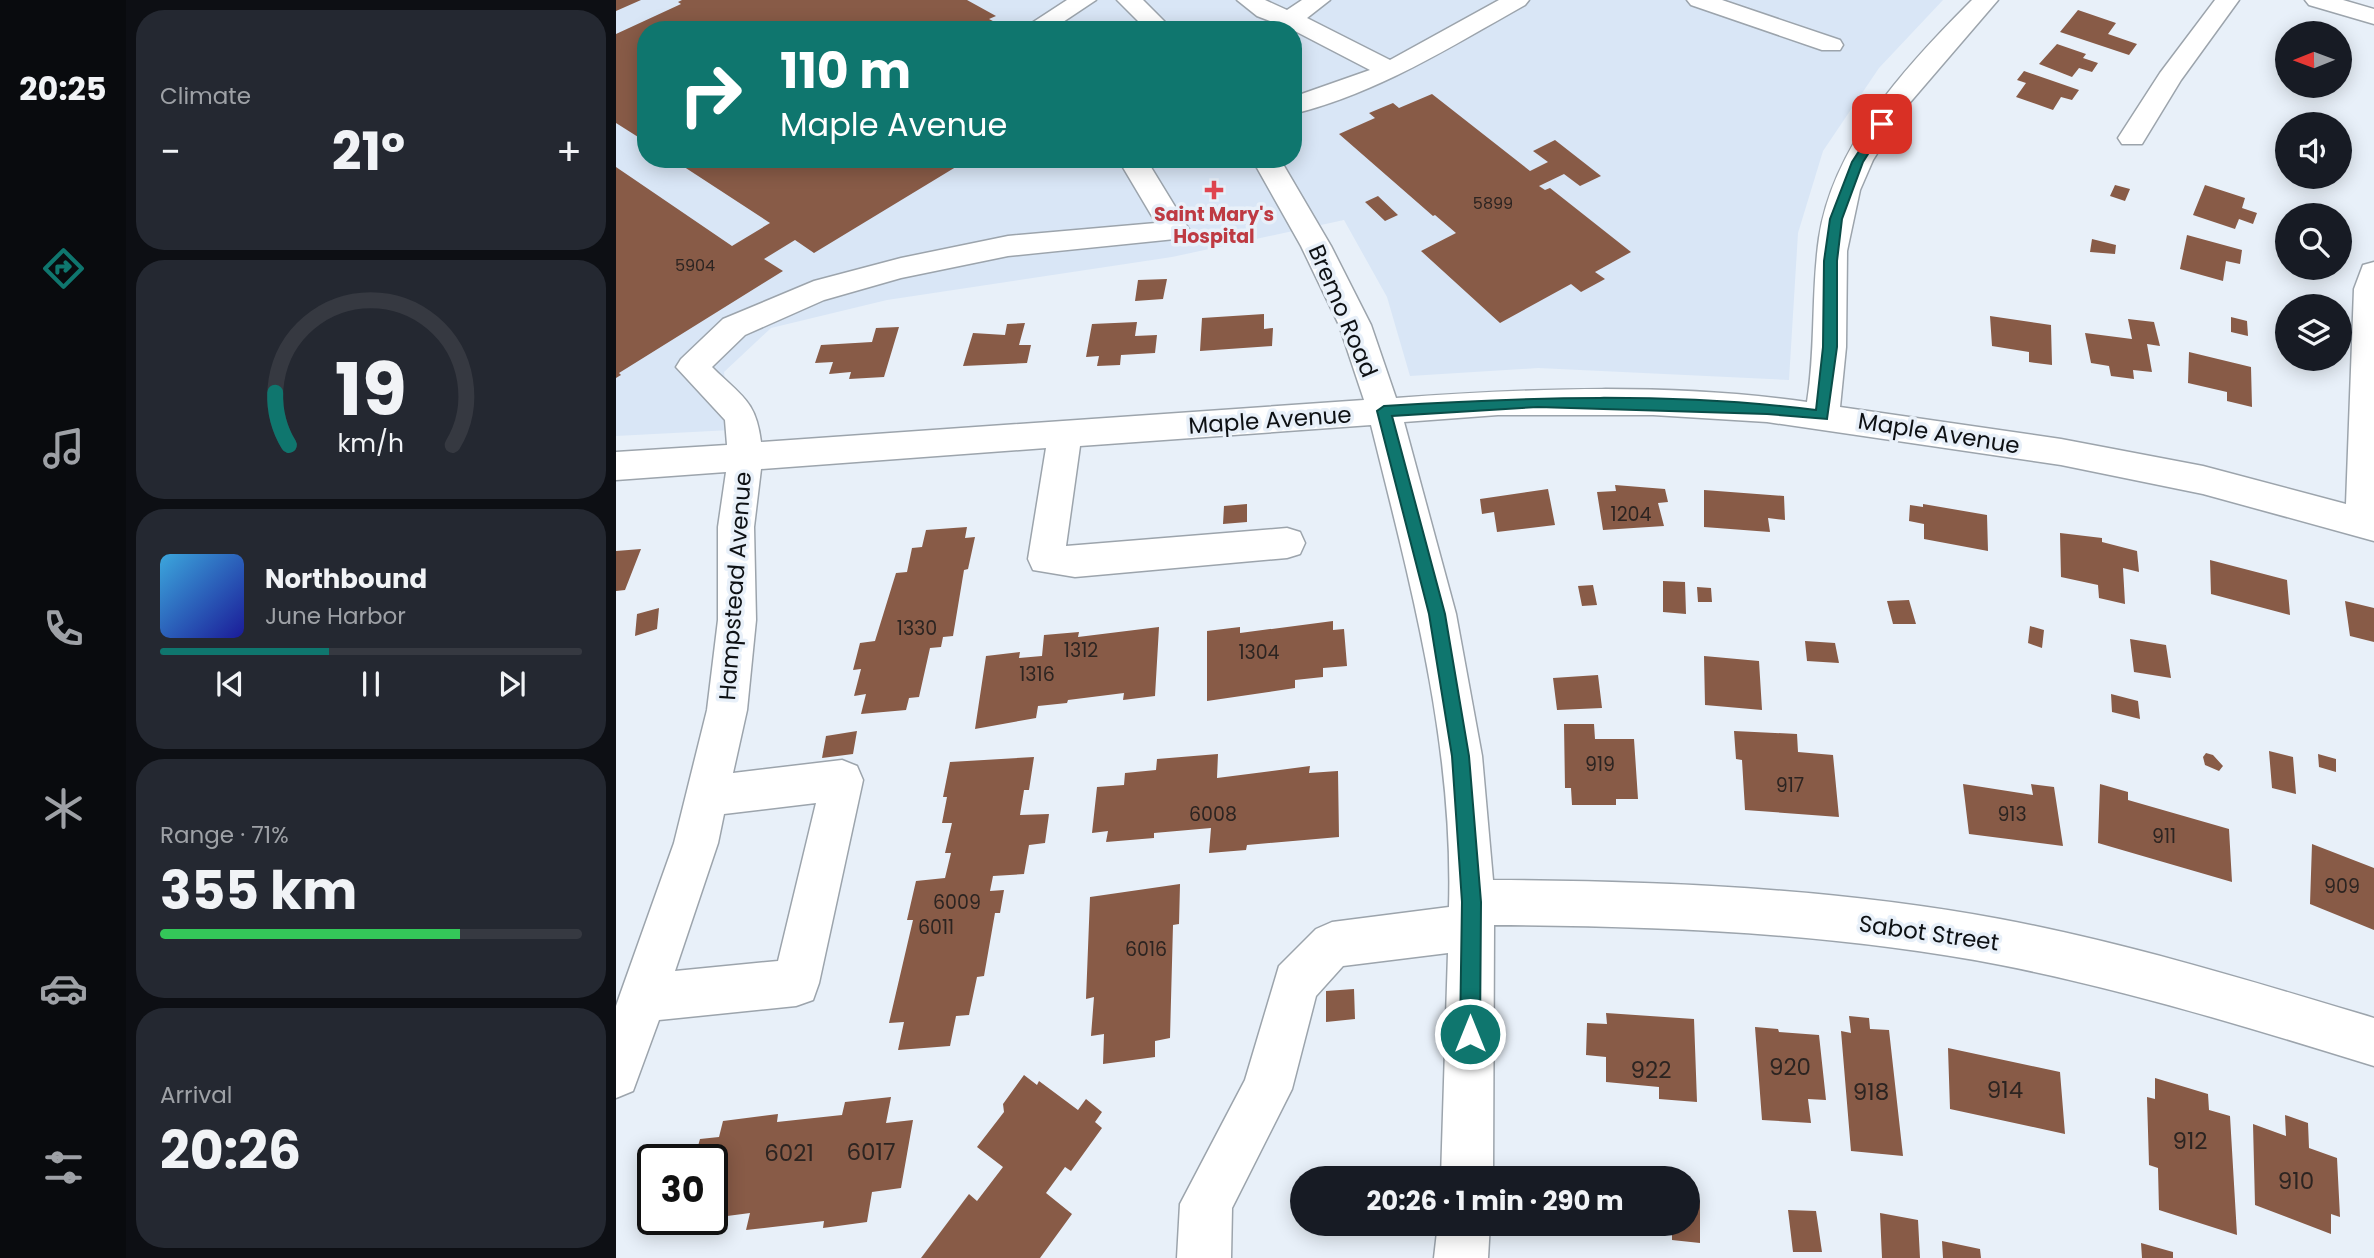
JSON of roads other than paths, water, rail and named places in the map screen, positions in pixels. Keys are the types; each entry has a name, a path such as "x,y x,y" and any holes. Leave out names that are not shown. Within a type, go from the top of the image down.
{"street":[{"path":"1048,21 1084,0"},
{"path":"1129,0 1151,21"},
{"path":"1249,0 1266,11 1294,21"},
{"path":"1290,19 1318,0"},
{"path":"1302,103 1353,87 1390,70 1517,0"},
{"path":"1699,0 1831,45"},
{"path":"1822,416 1830,347 1831,261 1844,194 1857,162 1894,105 1986,0"},
{"path":"2132,138 2169,78 2227,0"},
{"path":"2317,0 2374,17"},
{"path":"1302,25 1390,70"},
{"name":"Hampstead Avenue","path":"616,1074 696,844 727,710 737,620 736,527 745,459 741,416 692,367 734,327 814,292 901,268 1008,246 1175,231 1143,168"},
{"name":"Bremo Road","path":"1271,168 1316,246 1355,325 1384,411 1437,614 1461,756 1471,914 1467,1166"},
{"path":"2369,524 2369,289 2374,272"},
{"name":"Maple Avenue","path":"616,466 1538,401 1754,408 2061,452 2203,480 2369,524"},
{"path":"1065,435 1046,559 1075,562 1287,543"},
{"path":"642,998 796,983 842,780 707,796"},
{"name":"Sabot Street","path":"1204,1258 1206,1205 1267,1089 1296,983 1332,945 1471,914 1728,908 1918,929 1998,942 2197,987 2374,1042"},
{"path":"1461,1258 1463,1236"}],"place":[{"name":"Saint Mary's Hospital","path":"1214,190"}]}
